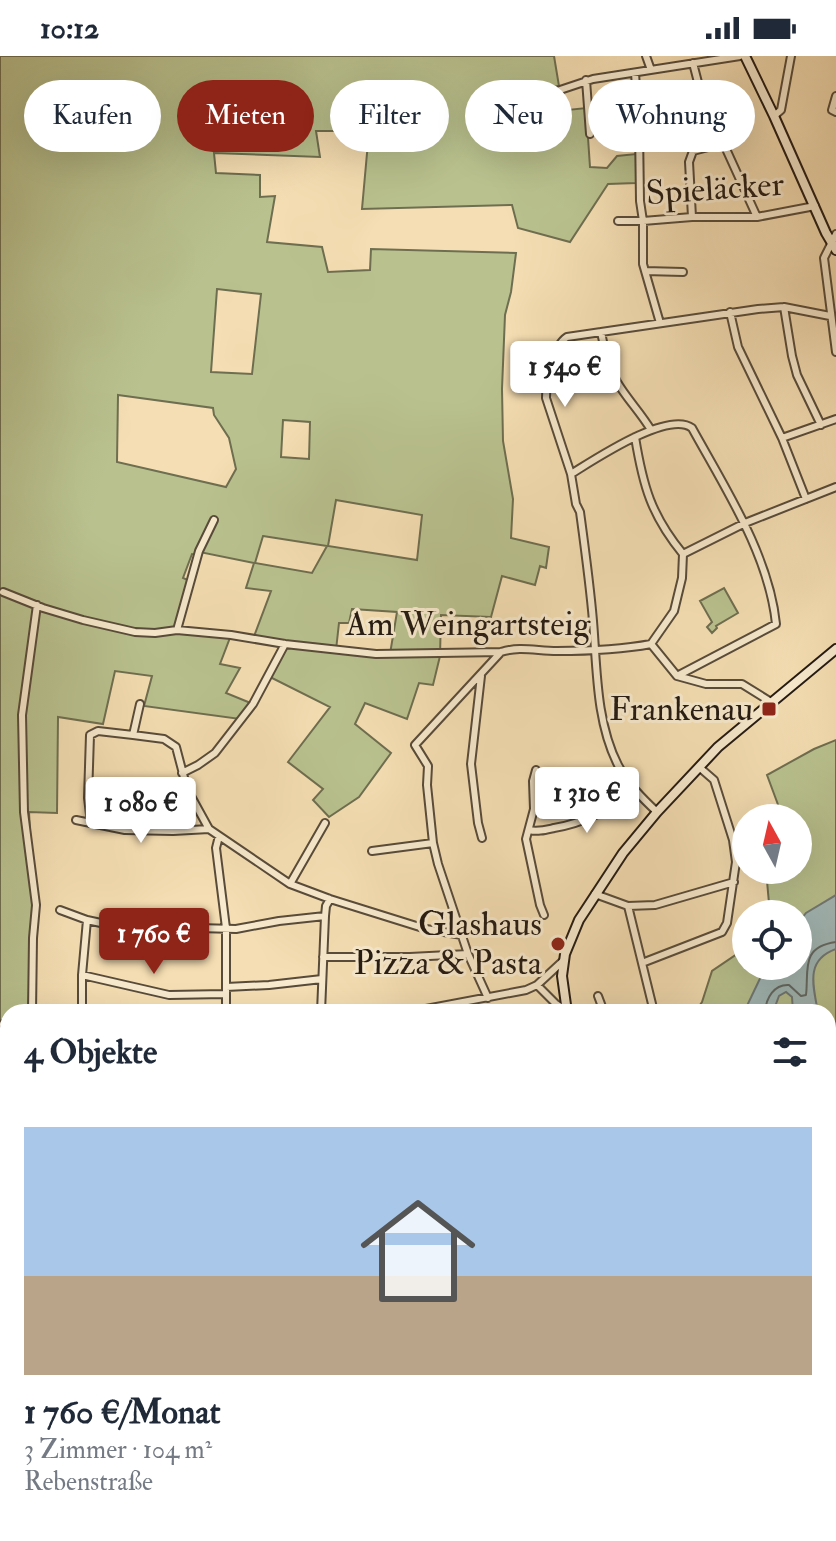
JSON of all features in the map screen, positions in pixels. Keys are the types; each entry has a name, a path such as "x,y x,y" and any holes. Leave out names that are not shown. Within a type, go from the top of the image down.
{"main road":[{"path":"742,56 834,242"},
{"path":"566,1004 563,961 579,920 623,853 728,737 836,649"}],"street":[{"path":"646,56 651,70"},
{"path":"572,85 586,80 742,56"},
{"path":"774,116 781,110 791,56"},
{"path":"693,63 697,80"},
{"path":"635,73 643,264 660,323"},
{"path":"586,80 588,107"},
{"path":"836,96 832,110 836,112"},
{"path":"692,217 689,162 693,152"},
{"path":"728,152 757,217"},
{"name":"Spieläcker","path":"618,221 757,217 815,206"},
{"path":"834,242 824,258 836,352"},
{"path":"645,271 683,272"},
{"path":"657,812 635,792 618,766 605,725 597,682 589,572 580,512 546,398 556,348 567,337 730,312 784,307 830,316"},
{"path":"784,307 797,375 821,425"},
{"path":"730,312 738,347 782,438 806,499"},
{"path":"601,332 607,360 617,382 651,430"},
{"path":"782,438 836,419"},
{"path":"571,474 651,430 678,423 688,424 745,523 774,604 776,624 677,676"},
{"path":"635,437 649,499 665,532 683,554 682,578 674,611 651,644 677,676 706,684 742,684 771,702"},
{"path":"683,554 745,523 836,487"},
{"path":"177,630 199,551 214,520"},
{"name":"Am Weingartsteig","path":"3,592 83,620 135,632 177,630 390,654 501,652 514,648 595,651 651,644"},
{"path":"32,1004 36,905 24,812 22,715 37,605"},
{"path":"182,773 215,753 253,704 285,644"},
{"path":"488,998 468,954 433,843 428,766 415,745 501,652"},
{"path":"478,823 471,764 481,676"},
{"path":"133,735 140,704"},
{"path":"91,823 88,798 90,735 98,731 164,739 176,747 187,789 209,829 290,884 426,929 462,935"},
{"path":"699,767 714,780 732,837"},
{"path":"536,770 533,781 534,809 526,839 544,915"},
{"path":"529,830 572,825 607,811 635,792"},
{"path":"76,820 125,830 209,829"},
{"path":"290,884 325,823"},
{"path":"219,836 216,848 226,928 226,1004"},
{"path":"372,851 433,843"},
{"path":"595,894 628,906 655,905 732,883"},
{"path":"642,963 722,932 727,923 734,884"},
{"path":"321,1004 325,916 330,899"},
{"path":"628,906 652,1004"},
{"path":"60,910 124,928 236,929 325,916"},
{"path":"82,1004 87,920"},
{"path":"323,957 468,954"},
{"path":"462,1004 526,990 537,985 563,961"},
{"path":"82,975 169,995 322,979"},
{"path":"537,985 556,1004"},
{"path":"598,996 601,1004"}],"green space":[{"path":"0,56 554,56 558,80 465,80 465,152 572,152 572,110 586,108 590,167 607,168 617,156 636,154 636,183 608,184 570,242 518,228 512,205 362,209 367,152 449,152 449,80 330,80 330,131 316,131 320,157 214,153 216,173 260,175 260,197 275,196 267,242 322,247 328,272 370,270 371,249 516,253 505,315 503,441 513,499 511,538 549,547 546,568 540,566 535,585 502,576 491,617 441,615 440,656 433,685 419,683 407,719 365,703 355,724 391,753 359,797 329,817 313,800 323,789 288,762 330,707 268,676 284,645 253,639 271,591 246,588 254,563 200,552 198,555 192,554 183,578 190,581 177,630 231,635 220,664 240,668 226,693 253,704 240,719 144,706 152,676 115,671 103,724 58,717 57,813 29,812 34,905 28,1004 0,1004","holes":["217,289 261,294 252,374 211,372","118,395 213,408 214,415 229,438 236,469 226,487 117,462","283,420 310,422 309,459 281,457","336,500 422,515 417,560 328,546","263,536 327,546 312,573 255,563","352,609 397,612 390,654 336,650 339,623 349,623"]},
{"path":"724,588 738,613 716,626 712,633 707,627 712,622 700,601"},
{"path":"836,740 836,1004 701,1004 712,971 732,957 732,980 812,980 812,900 769,900 767,884 812,884 812,804 778,804 767,775"}],"water":[{"path":"836,895 836,949 819,960 815,967 816,1004 792,1004 792,997 786,992 779,996 776,1004 748,1004 759,980 812,980 812,909"}],"place":[{"name":"Frankenau","path":"769,709"},
{"name":"Glashaus Pizza & Pasta","path":"558,944"}]}
